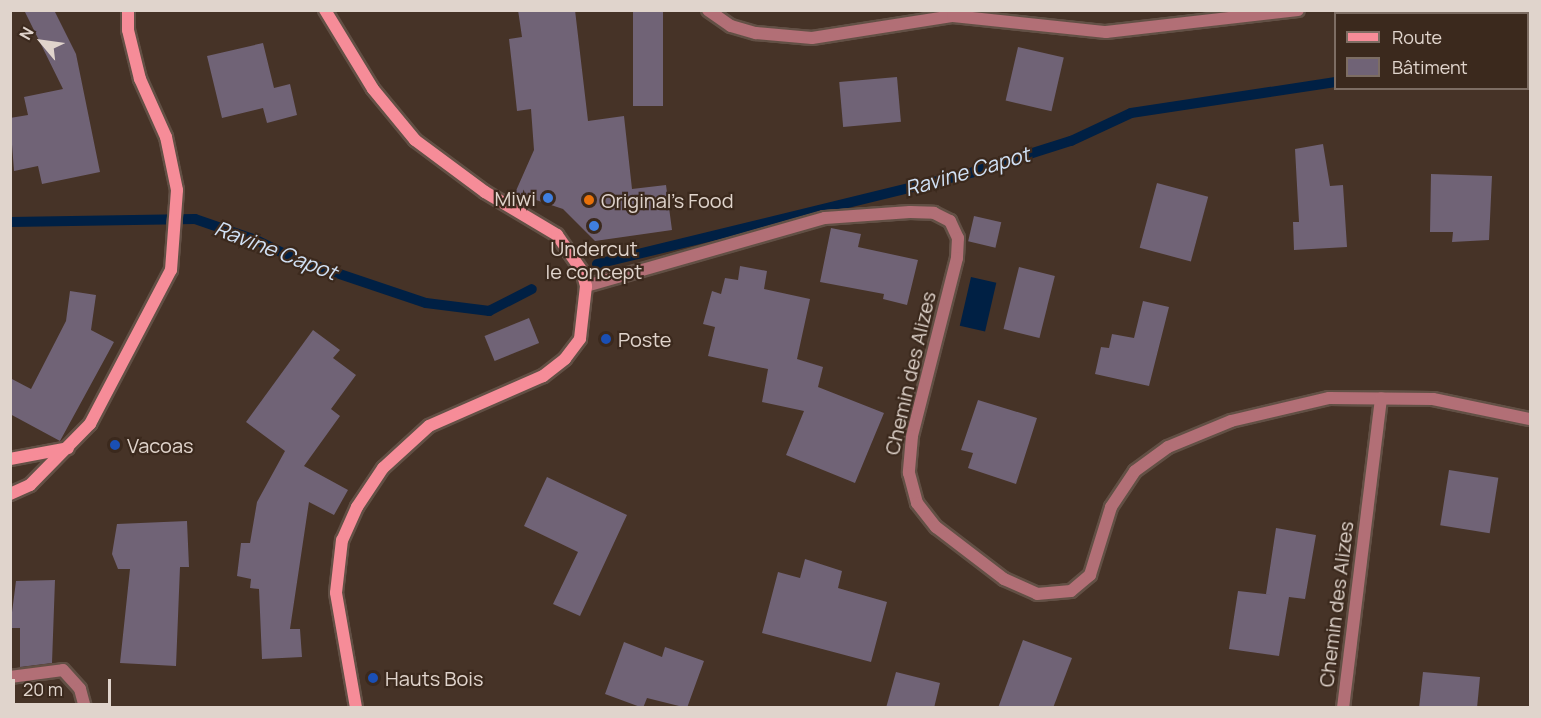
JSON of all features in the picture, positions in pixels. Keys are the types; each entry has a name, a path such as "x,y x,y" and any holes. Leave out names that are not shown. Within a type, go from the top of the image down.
{"main road":[{"path":"10,494 30,485 70,448 90,424 171,270 177,190 166,137 140,79 128,30 128,10"},
{"path":"325,10 373,89 415,140 485,192 557,235 582,271 586,286 580,339 565,359 543,376 429,426 383,468 357,507 342,540 336,593 356,708"},
{"path":"10,459 70,448"}],"street":[{"path":"708,10 731,26 756,33 812,38 953,16 1106,32 1298,10"},
{"name":"Chemin des Alizes","path":"586,286 825,218 910,212 934,213 950,222 958,237 957,258 912,436 909,473 917,503 936,527 1004,579 1037,594 1054,596 1082,585 1090,575 1105,522 1122,488 1167,447 1231,421 1329,398 1433,399 1530,419"},
{"name":"Chemin des Alizes","path":"1343,708 1381,398"},
{"path":"10,677 63,670 80,689 85,708"}],"water":[{"path":"971,277 996,283 985,332 960,326"}],"building":[{"path":"24,10 54,10 76,54 100,172 42,184 38,166 14,171 10,118 28,115 24,97 63,89"},
{"path":"518,10 575,10 588,121 624,116 632,189 666,185 672,230 595,241 563,209 515,193 534,150 531,109 517,111 509,39 522,37"},
{"path":"633,10 663,10 663,106 633,106"},
{"path":"263,43 274,88 290,84 297,115 267,123 263,108 222,118 207,56"},
{"path":"1018,47 1064,58 1051,111 1006,101"},
{"path":"897,77 901,122 843,127 839,82"},
{"path":"1323,144 1330,186 1343,185 1347,247 1294,250 1293,222 1299,222 1295,149"},
{"path":"1431,174 1492,176 1489,240 1452,242 1453,232 1430,232"},
{"path":"1157,183 1208,197 1191,261 1140,248"},
{"path":"974,216 1001,222 995,248 968,241"},
{"path":"831,228 861,234 858,247 918,260 907,305 883,299 884,294 820,282"},
{"path":"740,266 767,271 764,289 810,299 797,359 823,367 818,387 884,413 855,483 786,455 804,411 762,402 768,369 708,356 715,327 703,324 712,291 721,294 725,278 738,280"},
{"path":"1019,267 1055,276 1039,338 1004,329"},
{"path":"70,291 96,295 91,330 114,342 60,441 10,414 10,378 31,389 66,321"},
{"path":"1143,301 1169,307 1149,386 1095,374 1101,347 1109,348 1112,334 1134,338"},
{"path":"529,318 539,343 495,361 484,336"},
{"path":"313,330 340,350 333,358 356,375 331,409 340,416 304,466 348,490 334,515 309,502 290,629 300,629 302,657 262,659 259,589 250,588 251,579 237,576 241,543 250,543 257,502 285,451 246,422"},
{"path":"978,400 1037,418 1016,484 968,468 973,453 961,450"},
{"path":"1449,470 1498,478 1490,533 1440,525"},
{"path":"547,477 627,515 580,616 553,604 578,552 524,526"},
{"path":"187,521 189,567 180,567 176,666 120,663 130,569 118,569 112,554 117,524"},
{"path":"1276,528 1316,535 1305,599 1289,597 1279,656 1229,649 1238,591 1284,596 1266,594"},
{"path":"805,559 842,571 838,588 887,602 871,662 762,633 778,572 800,578"},
{"path":"55,580 52,663 20,667 20,628 10,628 16,581"},
{"path":"1023,640 1072,658 1053,708 998,708"},
{"path":"624,642 662,657 665,647 704,661 687,708 647,698 643,708 605,694"},
{"path":"896,672 940,683 934,708 886,708"},
{"path":"1423,672 1480,677 1477,708 1419,708"}],"waterway":[{"name":"Ravine Capot","path":"597,264 973,172 1071,141 1131,113 1334,82"},
{"name":"Ravine Capot","path":"10,222 195,219 256,240 295,259 426,303 489,311 532,289"}],"place":[{"name":"Miwi","path":"548,198"},
{"name":"Original's Food","path":"589,200"},
{"name":"Undercut le concept","path":"594,226"},
{"name":"Poste","path":"606,339"},
{"name":"Vacoas","path":"115,445"},
{"name":"Hauts Bois","path":"373,678"}]}
